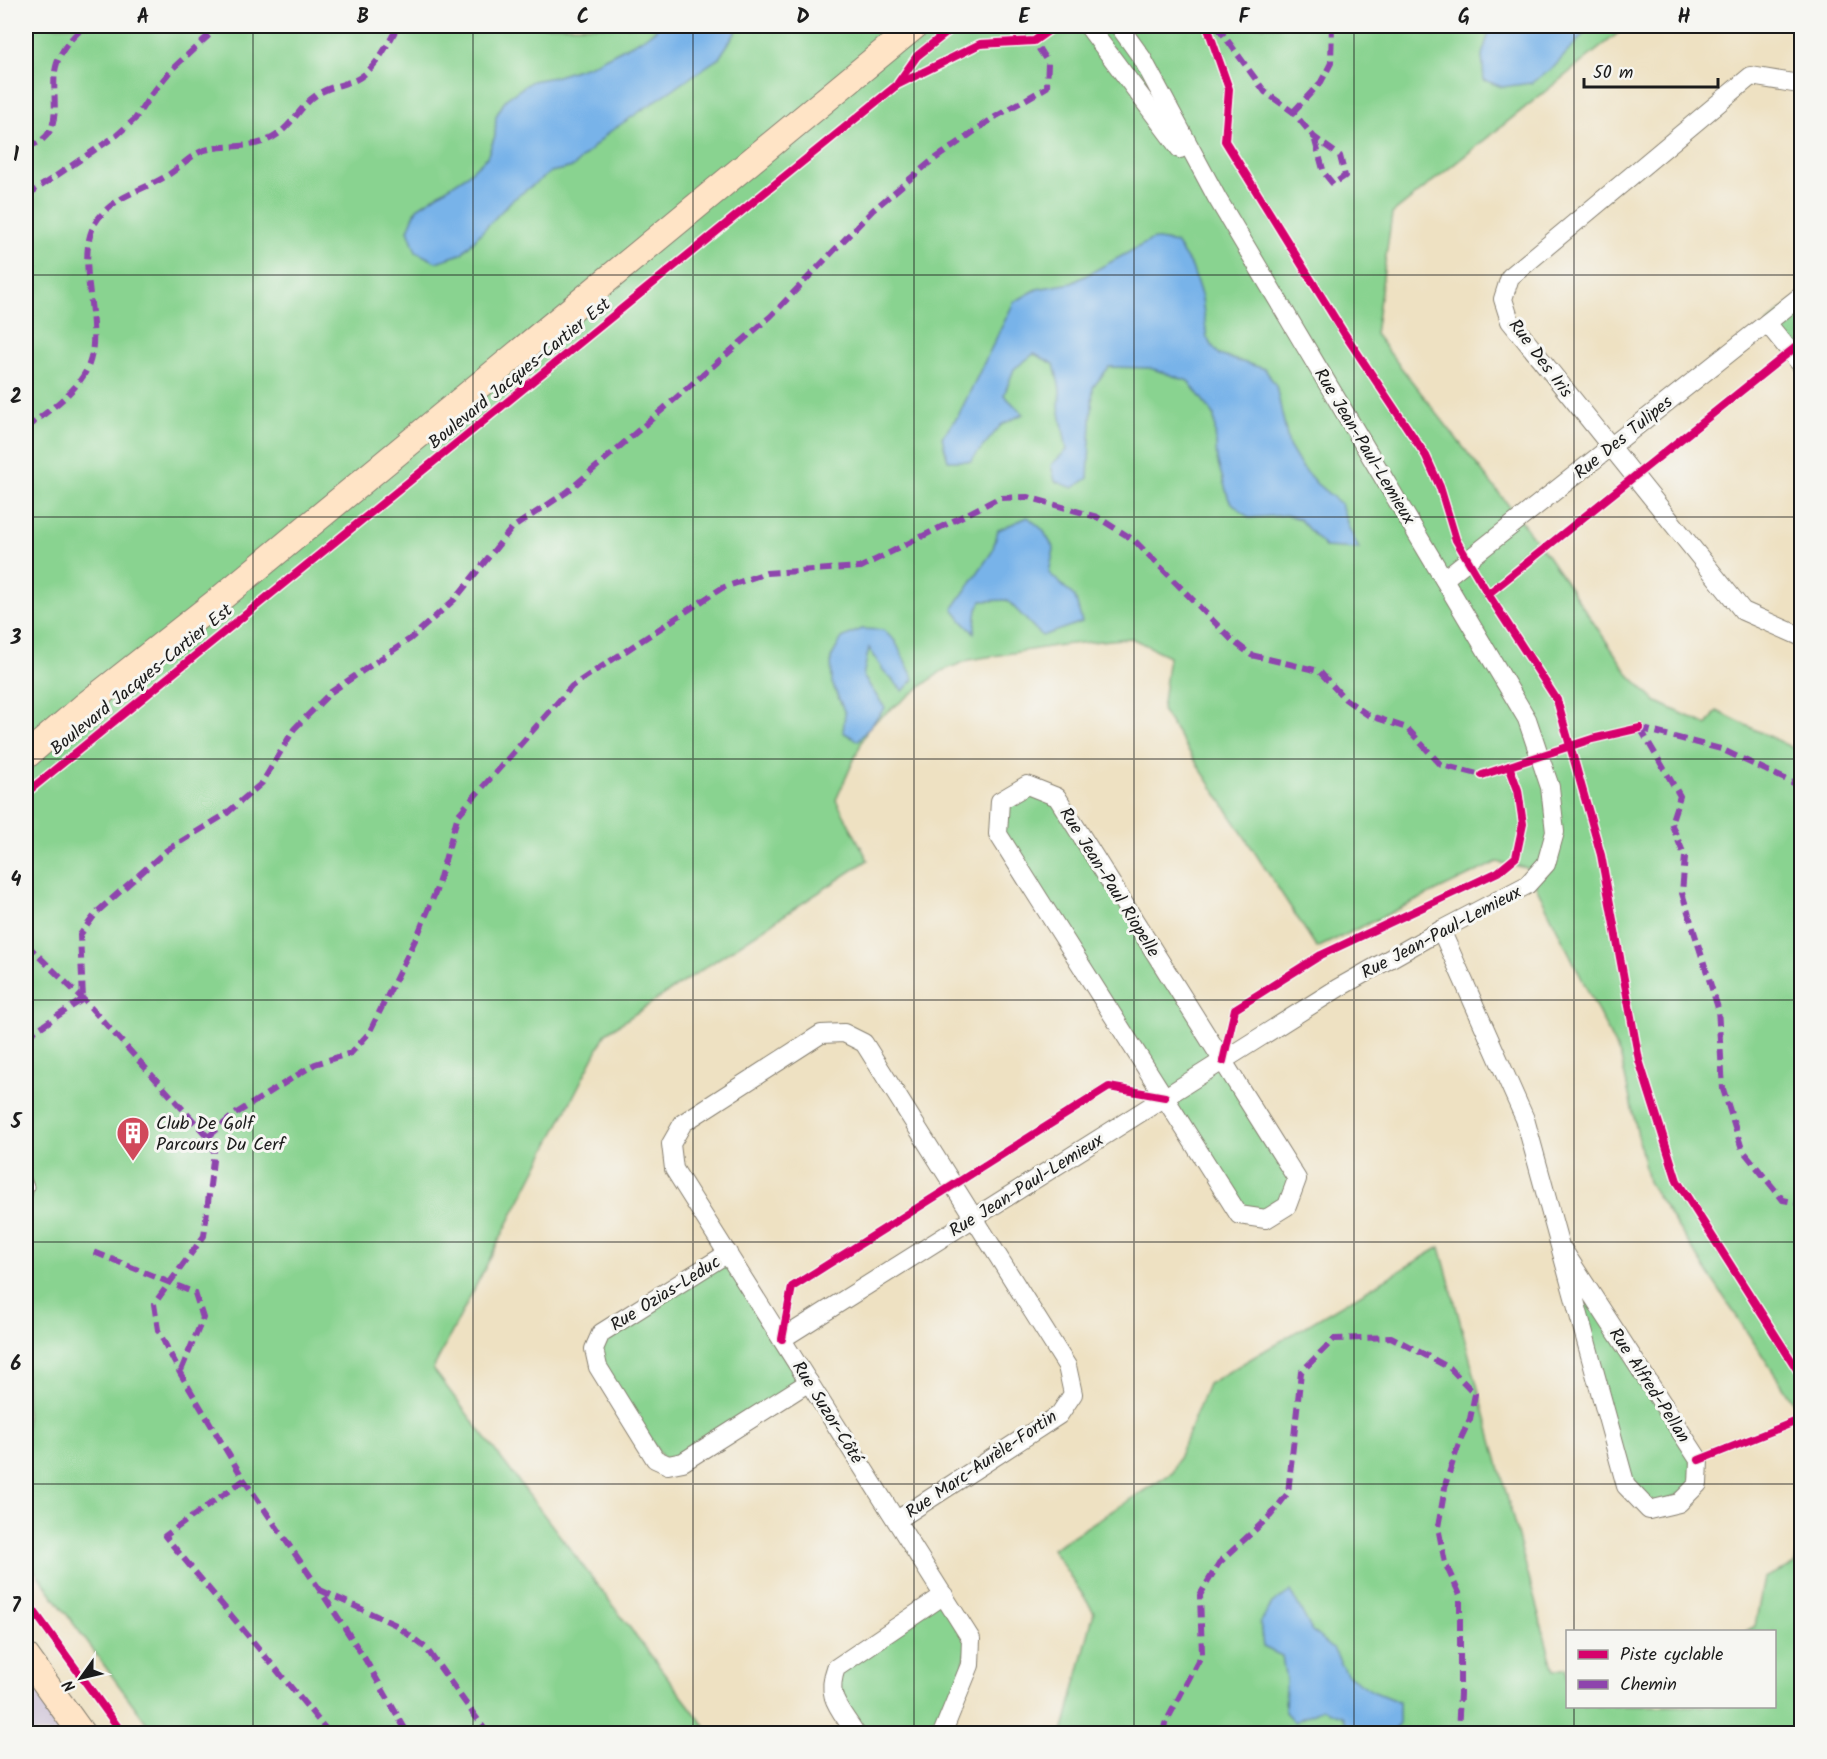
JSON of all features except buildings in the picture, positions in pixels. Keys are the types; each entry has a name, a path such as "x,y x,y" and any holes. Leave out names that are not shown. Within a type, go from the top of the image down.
{"main road":[{"name":"Boulevard Jacques-Cartier Est","path":"26,756 915,26"},
{"name":"Boulevard Jacques-Cartier Est","path":"26,747 83,707"},
{"path":"26,1656 82,1734"}],"street":[{"name":"Rue Jean-Paul-Lemieux","path":"1088,26 1217,198"},
{"name":"Rue Jean-Paul-Lemieux","path":"782,1339 1338,988 1527,885 1546,864 1555,832 1550,787 1527,719 1217,198 1142,58 1119,26"},
{"name":"Rue Des Iris","path":"1802,87 1798,84 1751,76 1510,277 1503,299 1510,321 1743,611 1802,637"},
{"name":"Rue Des Tulipes","path":"1444,579 1802,295"},
{"path":"1767,322 1802,366"},
{"name":"Rue Jean-Paul Riopelle","path":"1027,785 1057,797 1223,1061 1297,1179 1287,1206 1266,1219 1239,1215 998,834 1000,801 1027,785"},
{"name":"Rue Alfred-Pellan","path":"1441,930 1525,1119 1563,1250 1626,1486 1649,1510 1679,1503 1698,1484 1699,1460 1563,1250"},
{"name":"Rue Marc-Aurèle-Fortin","path":"675,1169 672,1144 683,1123 821,1034 844,1033 864,1043 1067,1366 1073,1394 1059,1415 897,1520"},
{"name":"Rue Suzor-Côté","path":"675,1169 971,1639 970,1665 942,1734"},
{"name":"Rue Ozias-Leduc","path":"728,1253 601,1333 594,1349 598,1367 655,1459 668,1465 683,1462 809,1382"},
{"path":"856,1734 833,1697 831,1683 836,1668 944,1595"}],"lane":[{"path":"26,1179 28,1187 26,1200"}],"shaded area":[{"path":"26,1661 77,1733 26,1733"}],"green space":[{"path":"26,26 1627,26 1392,214 1375,334 1548,556 1630,676 1657,702 1707,725 1717,711 1801,752 1801,1414 1648,1182 1621,1058 1527,868 1497,862 1317,948 1162,710 1169,656 1131,638 1061,645 969,660 942,671 869,726 836,800 868,860 606,1033 433,1369 710,1733 154,1733 26,1559"},
{"path":"1801,295 1801,366 1767,323"},
{"path":"1027,785 1057,797 1297,1179 1287,1206 1239,1215 998,834 1000,801"},
{"path":"1440,1247 1554,1671 1566,1668 1566,1708 1776,1708 1776,1630 1748,1630 1755,1626 1764,1578 1795,1564 1801,1535 1801,1733 1063,1733 1094,1612 1052,1549 1172,1473 1208,1384"},
{"path":"1563,1250 1699,1460 1698,1484 1649,1510 1626,1486"},
{"path":"728,1253 809,1382 668,1465 598,1367 601,1333"},
{"path":"944,1595 971,1639 942,1733 856,1733 833,1697 836,1668"}],"water":[{"path":"656,26 736,26 736,32 719,58 608,133 573,167 551,172 511,201 461,254 436,262 416,252 408,230 417,208 466,176 487,157 495,136 496,116 506,99 532,81 554,77 591,65 642,39 656,30"},
{"path":"1491,26 1591,26 1554,67 1531,83 1502,87 1484,80 1482,55"},
{"path":"1153,239 1176,243 1192,267 1202,298 1207,338 1219,355 1265,369 1276,386 1289,446 1301,466 1317,484 1341,504 1359,549 1325,547 1299,519 1286,515 1249,518 1229,500 1217,460 1214,415 1188,381 1150,368 1109,367 1093,387 1088,478 1073,488 1055,481 1051,465 1067,450 1059,407 1060,389 1054,364 1034,354 1014,369 1004,395 1023,414 1001,425 971,461 948,461 942,437 958,416 1014,302 1037,289 1072,283"},
{"path":"1028,517 1043,530 1054,549 1049,573 1075,597 1082,622 1042,636 1007,600 982,601 977,609 974,633 953,608 992,552 998,530"},
{"path":"861,629 883,630 895,641 914,679 903,691 883,670 869,648 863,676 885,708 858,741 843,732 845,713 832,683 831,658 842,638"},
{"path":"1291,1591 1312,1631 1333,1649 1347,1674 1372,1691 1399,1702 1399,1723 1391,1733 1350,1732 1342,1716 1322,1709 1294,1722 1285,1712 1286,1681 1282,1656 1263,1647 1260,1623 1272,1604"}],"marked path":[{"path":"26,147 40,141 48,133 53,123 57,63 68,43 85,26"},
{"path":"26,196 117,135 135,119 172,69 219,26"},
{"path":"26,429 68,394 87,369 92,351 93,331 87,267 88,247 92,229 102,214 117,201 160,180 202,151 250,145 273,138 316,95 353,81 367,72 379,58 398,26"},
{"path":"1217,26 1265,92 1293,112 1314,137 1340,156 1345,176 1333,184 1324,173 1314,137"},
{"path":"1293,112 1321,82 1331,63 1332,26"},
{"path":"26,1037 83,999 80,935 97,912 167,850 226,814 262,783 294,729 331,692 410,639 455,599 512,528 567,492 771,316 873,210 929,163 995,117 1047,87 1048,63 1034,41"},
{"path":"208,1137 235,1114 315,1064 351,1053 369,1033 419,932 436,891 458,815 572,686 722,588 766,573 861,567 999,498 1028,497 1097,517 1134,540 1232,640 1251,655 1319,671 1345,699 1368,715 1407,728 1441,765 1482,775"},
{"path":"1639,728 1721,749 1802,787"},
{"path":"1640,728 1680,796 1671,823 1685,857 1682,893 1718,1008 1723,1089 1742,1149 1783,1200 1802,1204"},
{"path":"26,944 83,999 208,1137 214,1152 204,1236 154,1304 158,1330 180,1373 244,1480 365,1659 408,1734"},
{"path":"94,1252 195,1293 203,1318 180,1373"},
{"path":"1163,1734 1165,1724 1202,1654 1200,1595 1219,1563 1271,1515 1288,1493 1301,1372 1334,1339 1391,1337 1450,1368 1475,1394 1470,1419 1446,1482 1438,1527 1445,1563 1460,1595 1458,1734"},
{"path":"244,1480 165,1536 330,1734"},
{"path":"320,1590 396,1625 426,1648 488,1734"}],"cycle path":[{"path":"898,83 917,56 955,26"},
{"path":"26,793 897,85 980,44 1034,41 1055,26"},
{"path":"1207,26 1229,89 1225,141 1344,333 1426,456 1440,487 1456,540 1557,700 1601,855 1639,1060 1677,1181 1802,1377"},
{"path":"1488,594 1802,342"},
{"path":"1482,775 1592,739 1640,728"},
{"path":"1223,1061 1235,1009 1321,955 1498,872 1516,857 1523,824 1518,790 1509,766"},
{"path":"782,1339 792,1287 1109,1087 1165,1097"},
{"path":"1699,1460 1802,1419"},
{"path":"26,1600 123,1734"}],"place":[{"name":"Club De Golf Parcours Du Cerf","path":"133,1162"}]}
